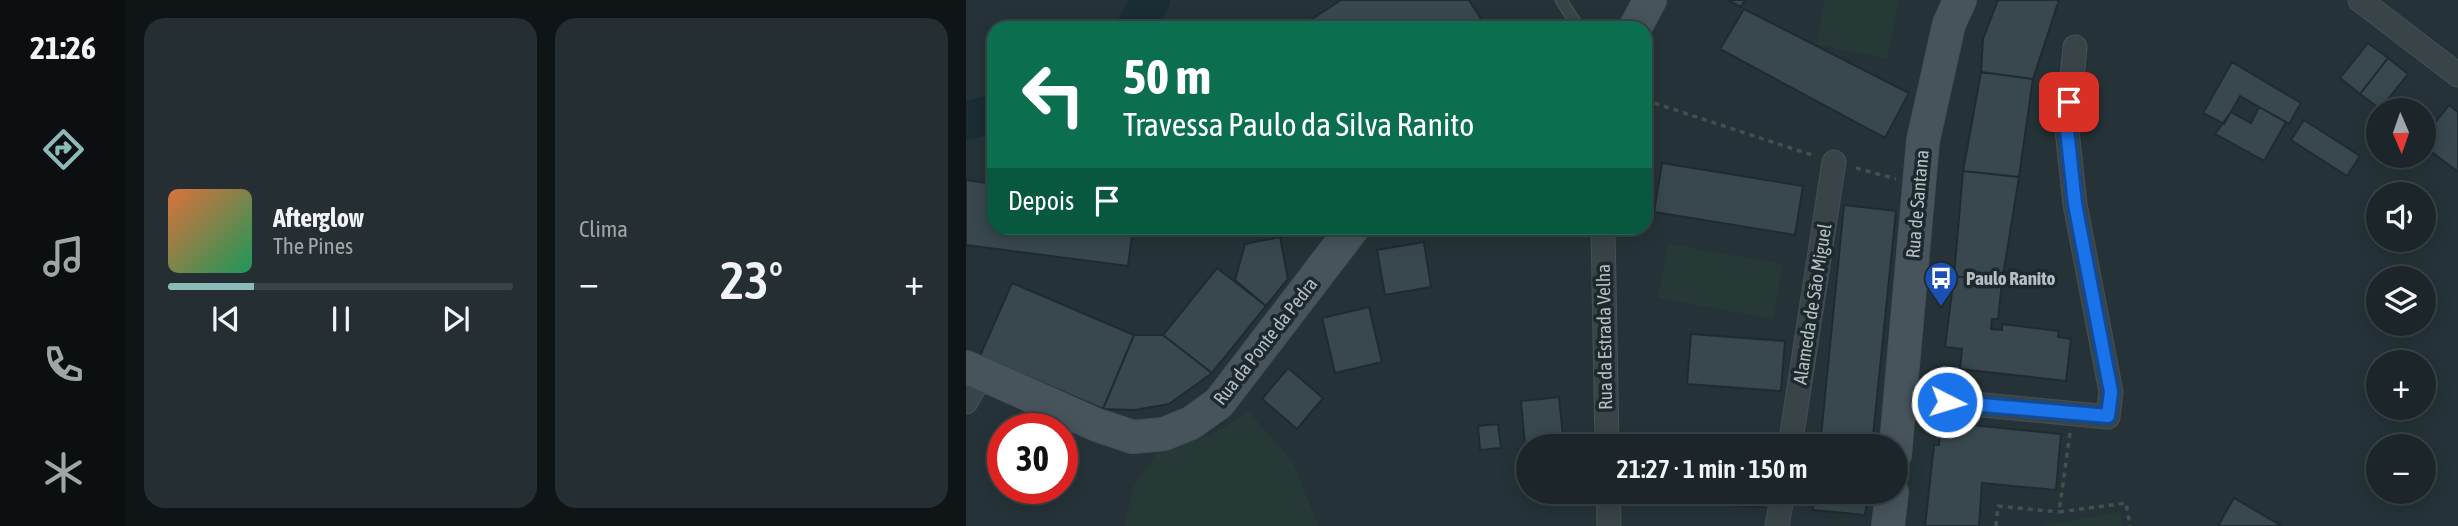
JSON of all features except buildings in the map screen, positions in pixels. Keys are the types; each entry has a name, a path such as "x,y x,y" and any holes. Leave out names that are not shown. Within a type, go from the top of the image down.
{"street":[{"path":"1639,21 1650,0"},
{"name":"Rua de Santana","path":"1897,434 1923,141 1949,24 1960,0"},
{"path":"2360,0 2458,75"},
{"path":"1900,397 2108,416 2111,392 2075,204 2067,130 2074,47"},
{"name":"Alameda de São Miguel","path":"1792,434 1834,162"},
{"name":"Rua da Ponte da Pedra","path":"971,382 1133,437 1164,435 1191,423 1219,404 1348,235"},
{"name":"Rua da Estrada Velha","path":"1603,235 1606,434"},
{"path":"1608,504 1609,526"},
{"path":"1777,526 1781,504"},
{"path":"1888,526 1891,504"}],"lane":[{"path":"1561,0 1574,21"}],"path":[{"path":"1652,102 1834,162 1918,185"},
{"path":"2059,512 2073,413"},
{"path":"1996,526 1998,506 2059,512 2126,503 2130,526"}],"green space":[{"path":"1825,0 1899,0 1887,59 1816,44"},
{"path":"1668,244 1783,264 1773,319 1658,298"},
{"path":"1249,412 1293,462 1318,526 1124,526 1134,486 1159,450 1211,435"},
{"path":"2120,512 2123,526 2038,526"}],"waterway":[{"path":"1139,21 1151,0"},
{"path":"966,121 987,115"}],"place":[{"name":"Paulo Ranito","path":"1941,308"}],"route":[{"path":"1947,402 2108,416 2111,392 2075,204 2067,130 2069,102"}]}
